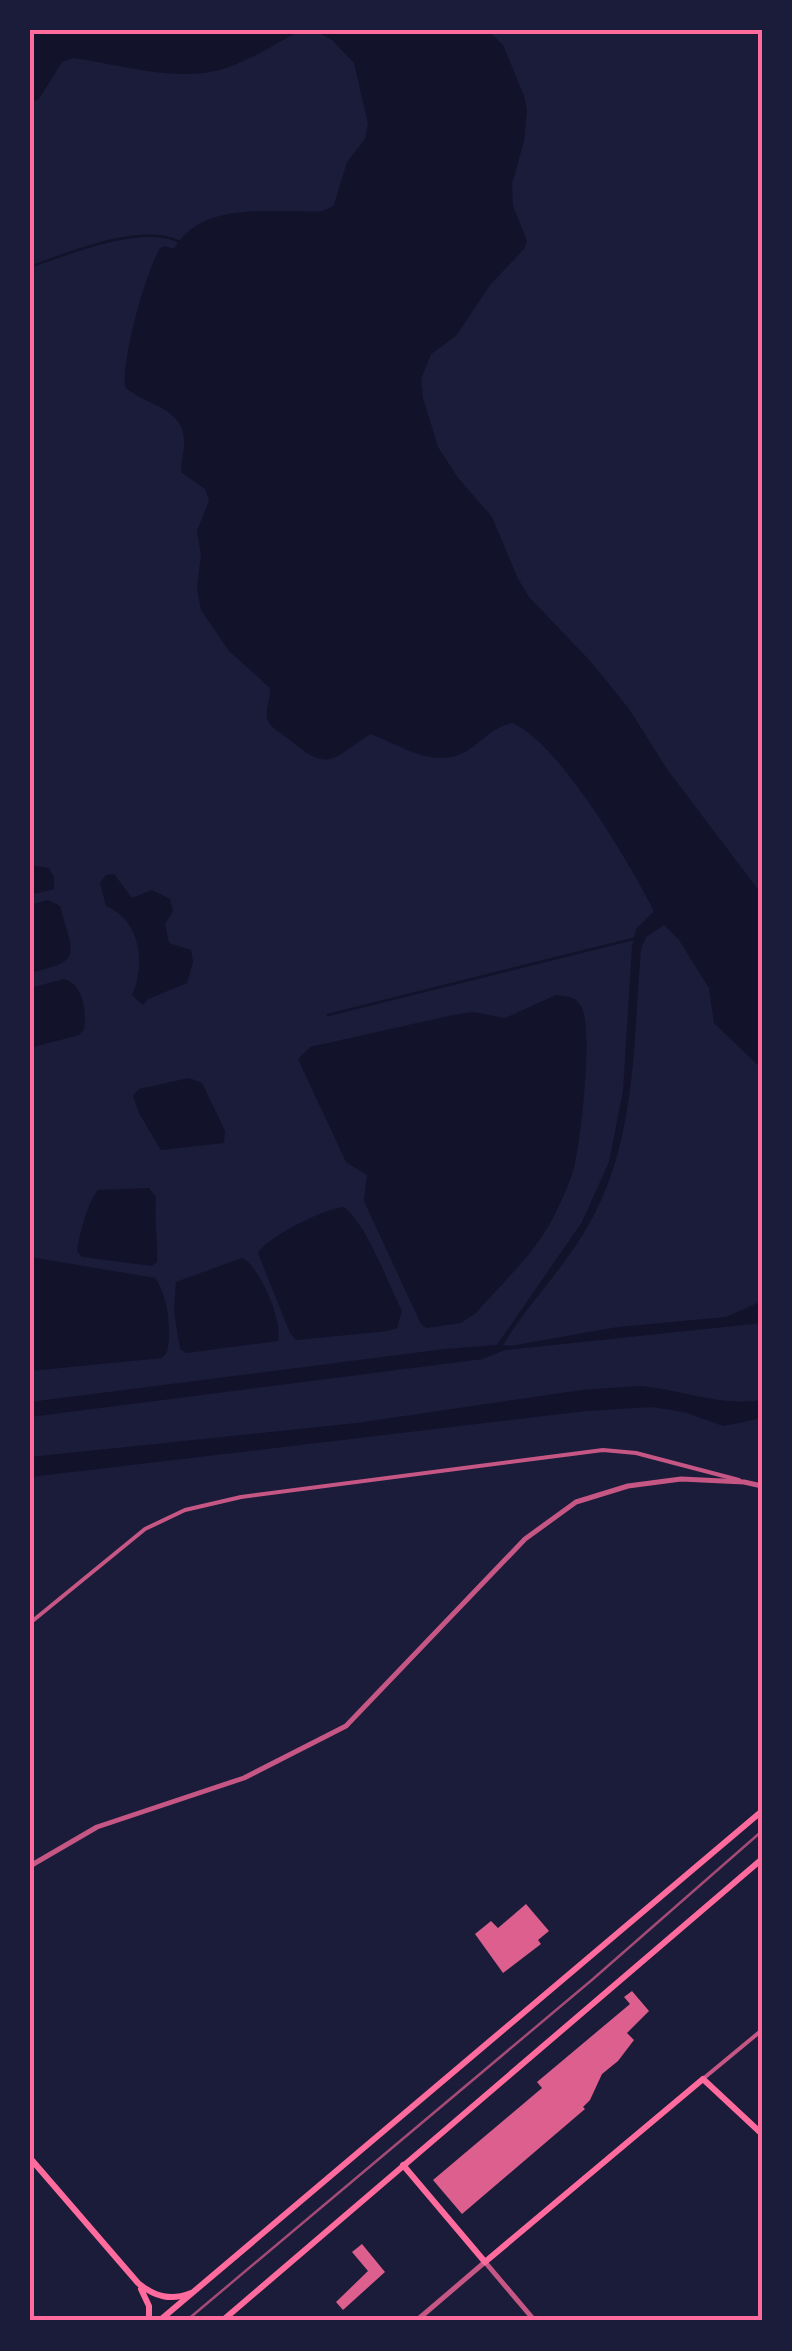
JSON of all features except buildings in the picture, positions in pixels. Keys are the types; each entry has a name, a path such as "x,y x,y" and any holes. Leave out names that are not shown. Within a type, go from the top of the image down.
{"main road":[{"path":"159,2321 762,1811"},
{"path":"222,2321 762,1859"},
{"path":"403,2164 485,2262 703,2079 762,2134"},
{"path":"30,2158 138,2284 149,2306 148,2321"},
{"path":"138,2284 158,2296 171,2298 194,2291"}],"street":[{"path":"30,1623 154,1524 185,1510 241,1497 603,1450 652,1457 762,1486"},
{"path":"30,1866 96,1827 244,1778 346,1726 525,1540 576,1502 654,1482 744,1482"},
{"path":"703,2079 762,2030"},
{"path":"416,2321 485,2262 535,2321"}],"shaded area":[{"path":"30,30 301,30 238,63 198,74 162,73 73,58 62,62 39,99 30,103"},
{"path":"314,30 487,30 503,45 527,110 524,141 512,184 513,206 527,241 490,285 456,336 431,354 421,379 423,398 438,447 458,478 492,517 529,597 629,709 667,769 762,895 762,1069 714,1023 709,988 679,940 664,925 646,937 641,948 630,1090 616,1160 588,1226 503,1345 618,1327 726,1317 762,1301 762,1323 505,1350 483,1359 30,1417 30,1402 497,1345 582,1222 609,1162 623,1091 632,947 636,929 654,911 611,836 551,754 512,723 458,755 445,758 420,754 370,734 338,756 322,759 274,728 267,715 270,688 229,651 201,610 197,531 209,501 205,489 181,472 182,428 170,413 125,387 136,316 160,248 174,249 197,225 228,214 315,212 334,205 347,162 365,139 368,123 354,63 332,40"},
{"path":"30,865 49,868 54,889 30,895"},
{"path":"114,874 132,898 152,890 170,899 173,911 165,924 169,943 191,950 193,962 187,983 148,999 143,1005 132,995 139,970 133,932 118,913 106,906 100,883 106,875"},
{"path":"48,900 60,906 70,953 59,964 30,973 30,905"},
{"path":"64,979 76,986 82,999 84,1029 79,1035 30,1048 30,988"},
{"path":"556,995 580,1004 585,1021 580,1134 567,1187 537,1243 476,1313 461,1323 426,1328 364,1201 367,1175 346,1162 298,1059 310,1047 453,1015 473,1012 505,1018"},
{"path":"189,1078 202,1083 225,1131 224,1143 161,1150 133,1096 139,1089"},
{"path":"149,1188 156,1197 157,1262 152,1266 82,1257 77,1251 80,1237 87,1210 98,1190"},
{"path":"343,1207 368,1239 402,1311 397,1328 296,1340 258,1253 272,1239 297,1225"},
{"path":"30,1257 155,1278 168,1314 167,1352 162,1358 30,1371"},
{"path":"242,1258 256,1272 269,1295 278,1341 186,1353 180,1349 174,1311 176,1282"},
{"path":"638,1386 731,1401 762,1400 762,1418 723,1426 684,1412 652,1407 586,1411 30,1477 30,1457 357,1423 582,1390"}],"waterway":[{"path":"30,267 124,238 144,236 178,241"},
{"path":"328,1015 637,938"}],"tram line":[{"path":"186,2321 593,1979 762,1831"}]}
